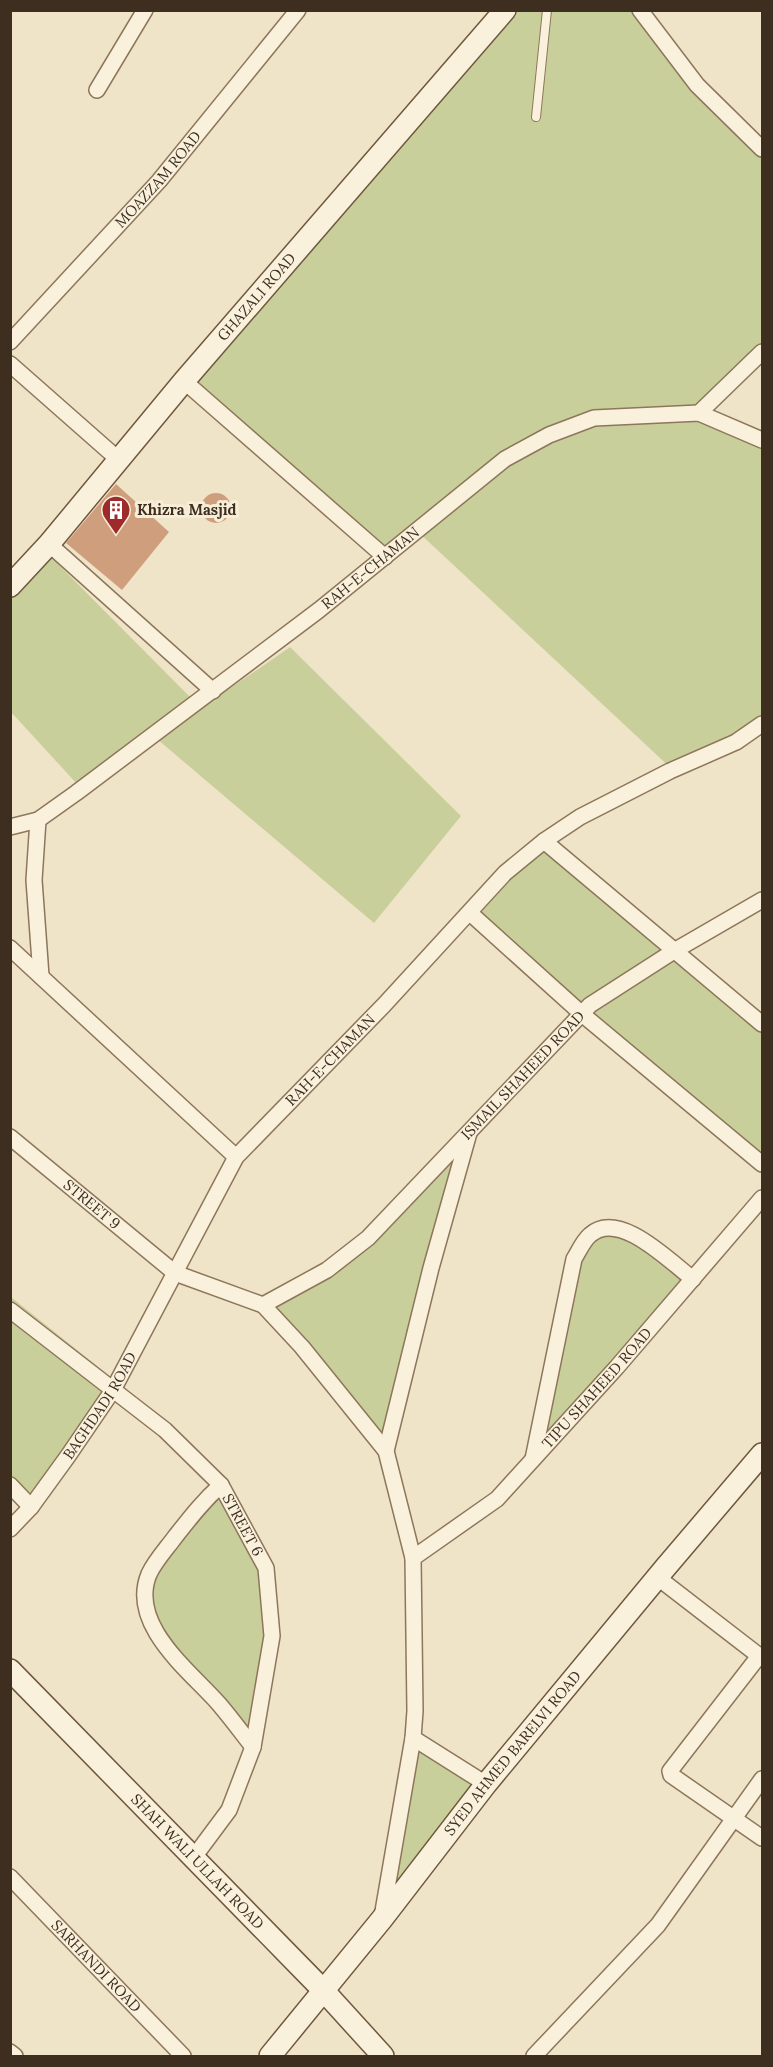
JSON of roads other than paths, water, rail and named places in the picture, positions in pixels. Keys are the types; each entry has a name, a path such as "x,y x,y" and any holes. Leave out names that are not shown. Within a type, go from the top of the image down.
{"main road":[{"name":"GHAZALI ROAD","path":"10,586 49,544 184,381 505,10"},
{"name":"SYED AHMED BARELVI ROAD","path":"270,2056 382,1919 486,1784 657,1577 762,1455"},
{"name":"SHAH WALI ULLAH ROAD","path":"10,1670 323,1990 383,2056"}],"street":[{"path":"97,90 145,10"},
{"name":"MOAZZAM ROAD","path":"10,342 159,181 298,10"},
{"path":"640,10 696,85 762,149"},
{"path":"699,413 762,352"},
{"path":"10,364 119,460"},
{"path":"184,381 385,557"},
{"name":"RAH-E-CHAMAN","path":"10,827 38,820 319,610 505,459 549,435 594,418 699,413 762,440"},
{"path":"49,544 213,691"},
{"name":"RAH-E-CHAMAN","path":"175,1273 236,1157 384,1005 505,873 544,841 580,817 670,771 736,742 762,724"},
{"path":"38,820 34,880 41,976"},
{"path":"544,841 762,1024"},
{"name":"ISMAIL SHAHEED ROAD","path":"386,1451 431,1268 470,1130 590,1005 674,951 762,900"},
{"path":"470,913 582,1014 762,1164"},
{"path":"10,948 236,1157"},
{"path":"382,1919 413,1738 415,1710 413,1558 386,1451 302,1347 263,1305 327,1270 368,1238 470,1130"},
{"name":"STREET 9","path":"10,1137 175,1273 263,1305"},
{"name":"TIPU SHAHEED ROAD","path":"413,1558 497,1499 617,1367 762,1198"},
{"path":"533,1459 574,1259 588,1236 599,1228 619,1227 635,1234 693,1279"},
{"name":"BAGHDADI ROAD","path":"10,1529 30,1507 112,1390 175,1273"},
{"name":"STREET 6","path":"10,1310 165,1430 221,1485 266,1568 272,1636 253,1747 229,1810 194,1857"},
{"path":"10,1485 30,1507"},
{"path":"221,1485 202,1502 163,1552 149,1574 145,1594 149,1618 164,1643 186,1671 219,1704 253,1747"},
{"path":"657,1577 761,1657 670,1771 671,1774 762,1838"},
{"path":"413,1738 486,1784"},
{"path":"534,2056 658,1925 762,1779"},
{"name":"SARHANDI ROAD","path":"10,1877 183,2056"},
{"path":"10,2052 15,2056"}],"lane":[{"path":"536,117 547,10"}],"place":[{"name":"Khizra Masjid","path":"116,536"}]}
